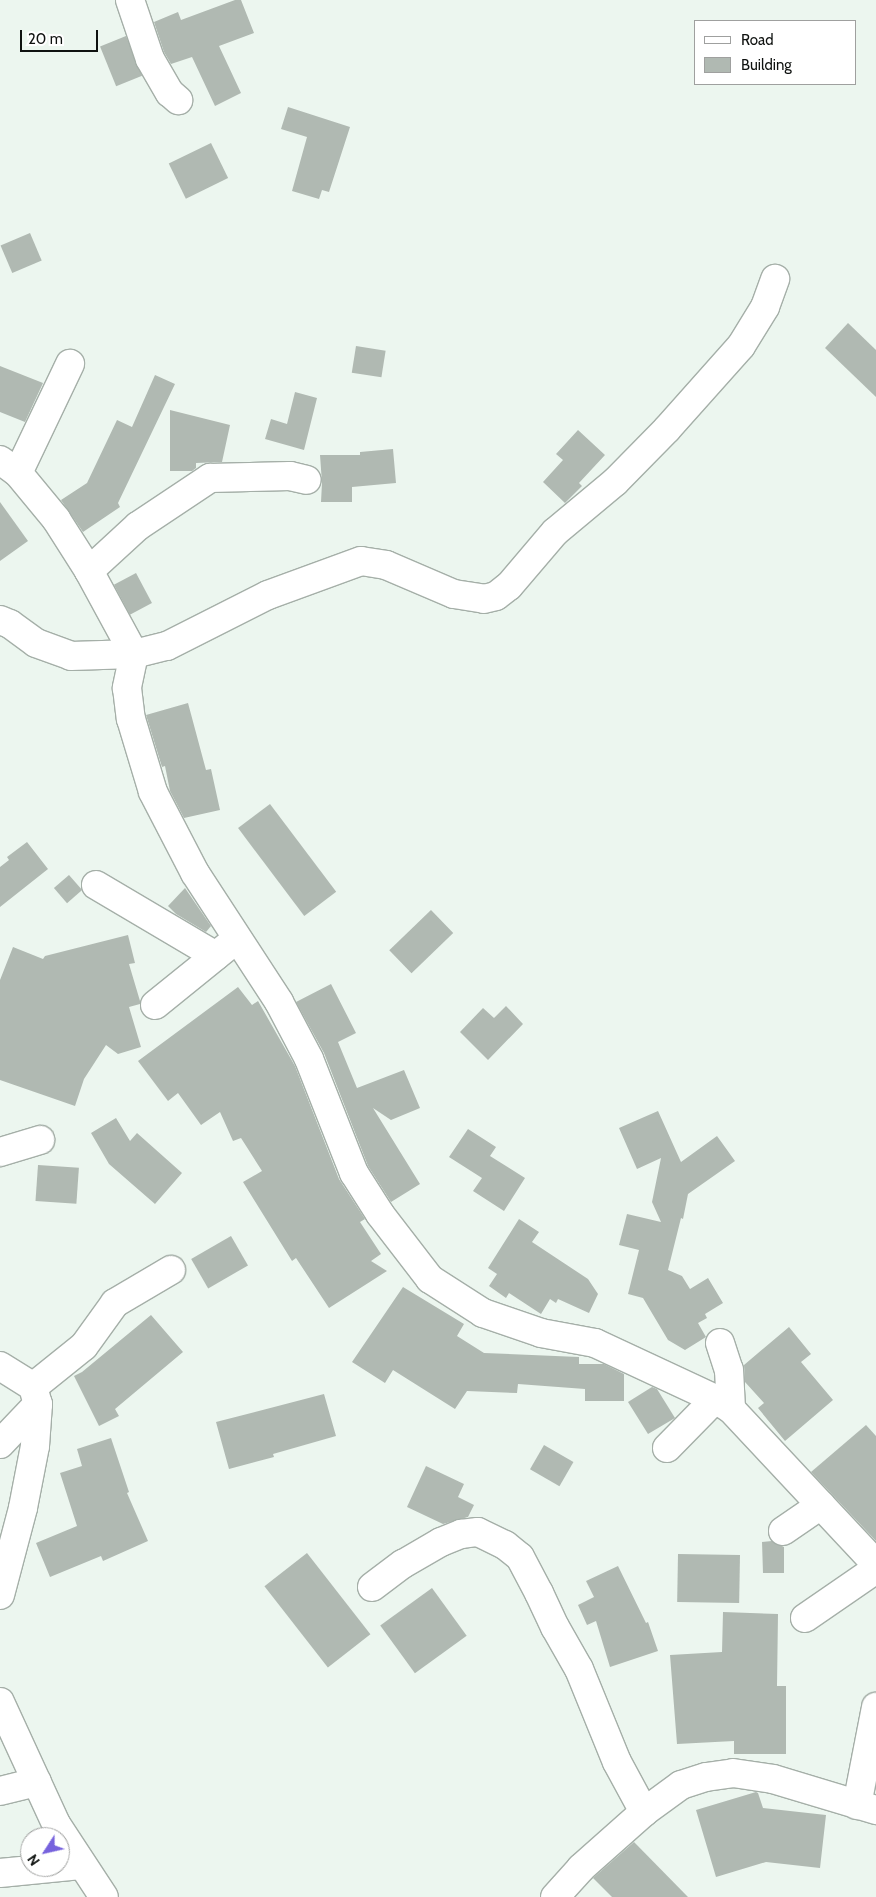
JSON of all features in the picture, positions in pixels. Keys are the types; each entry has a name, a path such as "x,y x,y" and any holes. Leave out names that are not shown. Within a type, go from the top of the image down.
{"street":[{"path":"130,0 150,59 170,93 178,100"},
{"path":"0,620 10,624 36,643 71,656 134,654 166,646 268,594 361,561 386,564 454,594 484,599 496,596 526,569 555,532 628,469 742,346 766,307 775,279"},
{"path":"70,364 9,466 56,519 89,571 134,654 127,688 131,719 154,792 195,873 239,937 279,1002 309,1059 354,1172 380,1214 430,1279 483,1313 541,1333 595,1343 723,1404 876,1564"},
{"path":"89,571 138,526 210,478 290,476 307,480"},
{"path":"96,886 216,956"},
{"path":"155,1005 239,937"},
{"path":"0,1152 40,1140"},
{"path":"0,1444 36,1395 84,1346 115,1302 171,1270"},
{"path":"667,1448 723,1404 728,1370 720,1343"},
{"path":"0,1366 36,1395"},
{"path":"0,1595 20,1517 35,1446 36,1395"},
{"path":"783,1531 821,1505"},
{"path":"372,1587 403,1564 440,1542 460,1534 478,1532 505,1545 520,1557 555,1627 579,1669 617,1762 644,1812"},
{"path":"806,1618 876,1569"},
{"path":"0,1702 10,1738 37,1782 56,1824 104,1897"},
{"path":"555,1897 581,1868 644,1812 681,1785 706,1777 733,1773 773,1779 867,1808 876,1707"},
{"path":"0,1791 37,1782"},
{"path":"0,1872 82,1865"}],"building":[{"path":"235,0 241,0 254,33 219,46 241,93 215,106 192,57 171,64 164,52 154,22 178,12 181,20"},
{"path":"126,36 142,76 116,86 100,46"},
{"path":"288,107 350,127 329,192 322,190 319,199 292,191 307,137 281,129"},
{"path":"211,143 228,178 186,199 169,164"},
{"path":"30,233 42,261 12,273 1,246"},
{"path":"848,323 876,350 876,397 825,348"},
{"path":"356,346 386,351 381,377 352,373"},
{"path":"0,366 43,383 25,422 0,412"},
{"path":"155,375 175,384 118,503 120,507 83,532 61,500 87,483 117,420 132,427"},
{"path":"295,392 317,398 304,450 265,439 271,419 287,424"},
{"path":"170,410 230,425 222,462 196,463 196,468 192,471 170,471"},
{"path":"578,430 605,455 579,483 582,486 565,503 543,482 563,460 556,454"},
{"path":"393,449 396,483 352,487 352,502 321,502 320,455 360,455 360,452"},
{"path":"0,502 28,541 0,561"},
{"path":"136,573 152,603 130,615 114,585"},
{"path":"188,703 206,770 211,769 220,810 184,818 170,791 165,766 162,767 146,715"},
{"path":"270,804 336,892 304,916 238,828"},
{"path":"27,842 48,869 0,907 0,867 9,860 7,857"},
{"path":"69,875 82,890 67,903 54,888"},
{"path":"185,888 211,926 206,932 176,914 168,906"},
{"path":"431,910 453,933 412,973 389,950"},
{"path":"128,935 135,963 129,964 140,1001 140,1004 129,1007 141,1047 118,1054 106,1045 84,1079 75,1106 0,1080 0,980 13,947 43,959 45,956"},
{"path":"331,984 356,1033 338,1042 357,1088 404,1070 420,1108 391,1120 373,1108 420,1184 391,1202 368,1166 324,1053 296,1002"},
{"path":"238,987 252,1005 258,1001 295,1066 339,1179 365,1219 360,1222 381,1254 371,1261 387,1271 329,1308 296,1258 292,1261 243,1182 262,1171 241,1138 233,1141 220,1112 201,1125 178,1093 168,1101 138,1061"},
{"path":"506,1006 523,1024 488,1060 460,1032 483,1008 494,1018"},
{"path":"658,1111 681,1162 717,1136 735,1161 688,1194 683,1219 681,1218 668,1270 682,1276 690,1289 708,1278 723,1303 705,1314 707,1318 698,1323 706,1337 685,1350 668,1340 643,1298 628,1294 639,1250 619,1245 627,1214 661,1222 652,1202 661,1158 637,1169 619,1128"},
{"path":"116,1118 130,1141 137,1133 182,1173 155,1204 109,1164 91,1133"},
{"path":"468,1129 496,1147 490,1156 525,1178 504,1211 473,1191 482,1178 449,1157"},
{"path":"38,1165 79,1168 76,1204 35,1201"},
{"path":"519,1219 539,1232 532,1242 588,1279 598,1294 589,1313 558,1299 556,1303 550,1299 541,1314 509,1293 506,1298 489,1286 497,1274 488,1268"},
{"path":"231,1236 248,1265 208,1288 191,1259"},
{"path":"403,1287 464,1324 457,1336 484,1353 579,1357 579,1364 604,1364 624,1374 624,1401 585,1401 585,1389 518,1384 517,1393 467,1391 455,1409 393,1370 385,1383 352,1362"},
{"path":"151,1315 183,1352 115,1409 119,1416 99,1426 74,1376 82,1372"},
{"path":"789,1327 811,1354 801,1362 833,1400 785,1441 758,1408 764,1403 745,1382 744,1365"},
{"path":"652,1387 657,1389 675,1418 648,1434 628,1402"},
{"path":"324,1394 336,1436 273,1454 274,1457 229,1469 216,1422"},
{"path":"866,1425 876,1436 876,1541 811,1472"},
{"path":"111,1438 129,1492 127,1493 148,1541 103,1561 101,1556 50,1577 36,1543 77,1526 60,1473 82,1466 77,1449"},
{"path":"544,1445 573,1462 559,1486 530,1469"},
{"path":"426,1466 464,1484 458,1497 474,1505 468,1517 443,1524 407,1507"},
{"path":"772,1541 784,1547 784,1573 763,1573 762,1542"},
{"path":"307,1553 370,1634 328,1667 264,1586"},
{"path":"678,1554 740,1555 739,1603 677,1602"},
{"path":"618,1566 646,1623 648,1622 658,1651 610,1667 596,1621 587,1625 578,1605 594,1597 586,1581"},
{"path":"432,1588 467,1636 415,1673 380,1626"},
{"path":"723,1612 778,1614 777,1686 786,1686 786,1754 734,1754 734,1741 677,1744 670,1655 722,1652"},
{"path":"756,1792 763,1808 826,1815 820,1868 766,1862 716,1877 696,1810"},
{"path":"634,1842 688,1897 612,1897 593,1878"}]}
